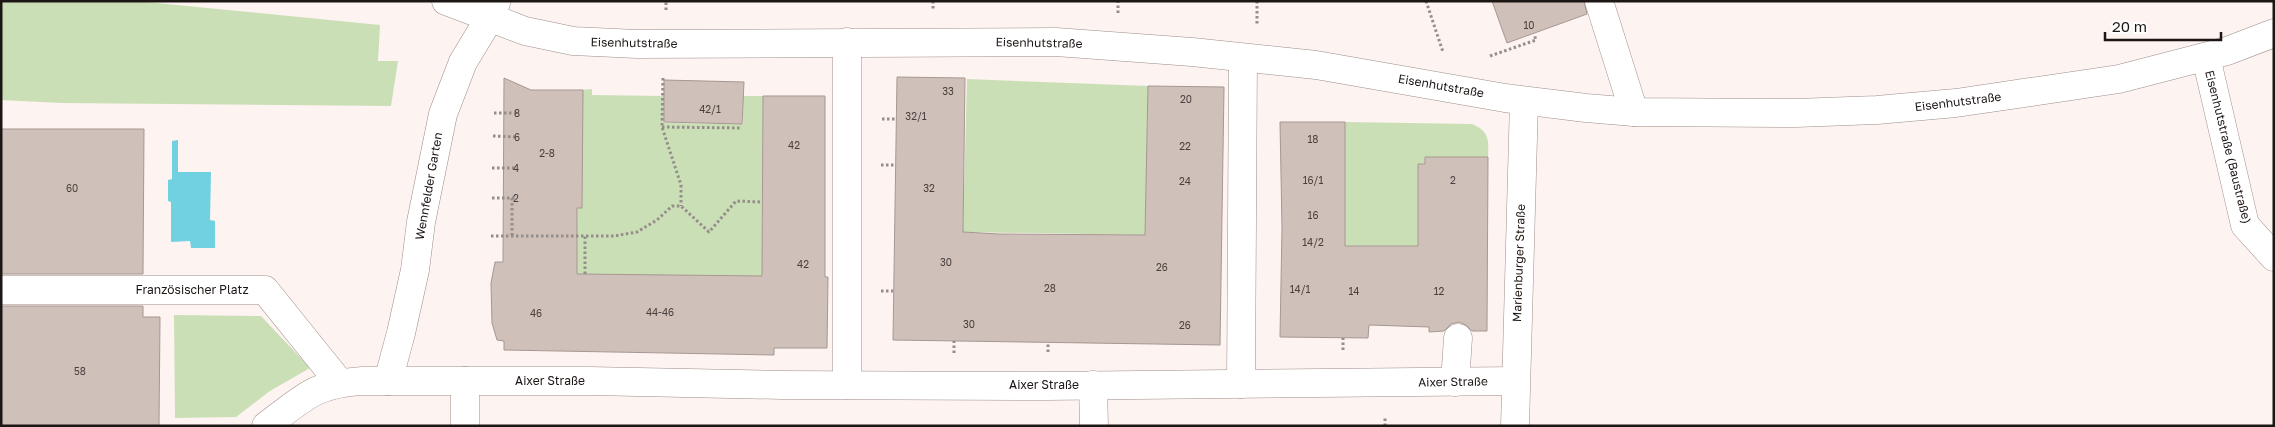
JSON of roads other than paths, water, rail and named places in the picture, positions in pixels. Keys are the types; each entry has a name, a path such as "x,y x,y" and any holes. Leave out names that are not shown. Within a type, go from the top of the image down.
{"street":[{"name":"Eisenhutstraße","path":"446,1 493,10 525,31 573,41 637,44 1056,42 1183,51 1316,65 1524,101 1634,112 1796,113 1877,110 1956,103 2119,79 2206,57 2274,33"},
{"path":"1599,1 1634,112"},
{"name":"Wennfelder Garten","path":"388,381 415,270 426,196 443,114 462,62 493,10"},
{"path":"846,42 847,385"},
{"name":"Eisenhutstraße (Baustraße)","path":"2206,57 2245,225 2274,257"},
{"path":"1241,384 1242,58"},
{"name":"Marienburger Straße","path":"1515,426 1524,101"},
{"name":"Französischer Platz","path":"1,290 264,290 339,382"},
{"path":"1455,382 1458,338"},
{"path":"465,381 465,426"},
{"name":"Aixer Straße","path":"266,426 306,395 322,387 339,382 465,381 847,385 1093,385 1515,381"},
{"path":"1093,385 1094,426"}],"water":[{"path":"178,140 178,172 211,172 210,220 215,221 215,248 191,248 190,241 171,242 171,202 168,201 168,180 172,179 172,141"}]}
